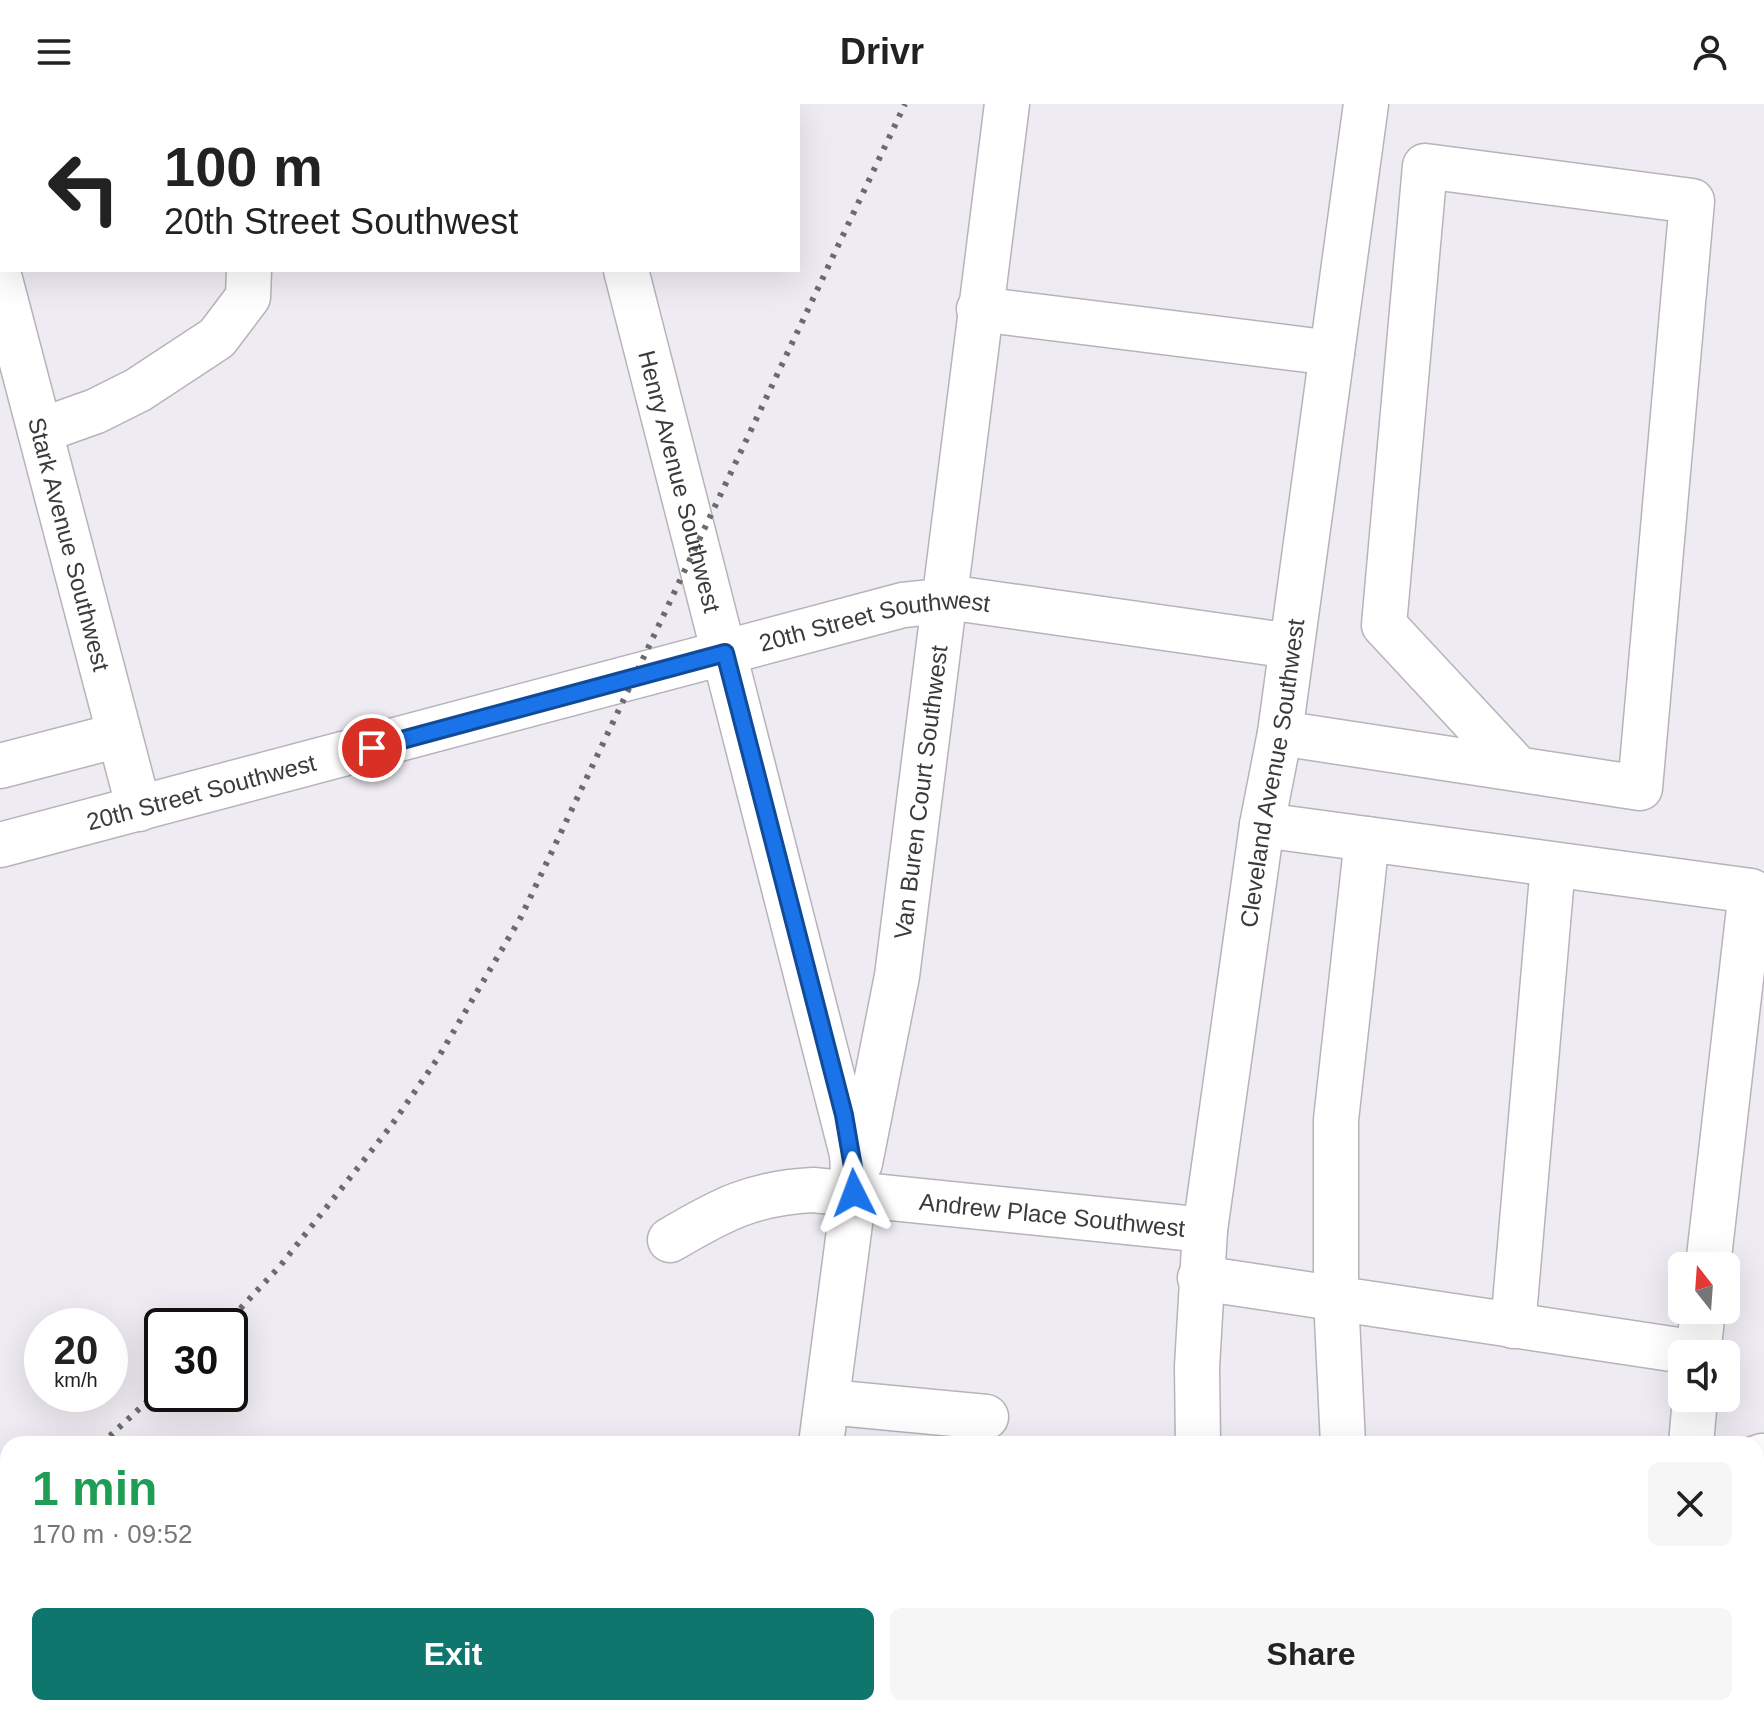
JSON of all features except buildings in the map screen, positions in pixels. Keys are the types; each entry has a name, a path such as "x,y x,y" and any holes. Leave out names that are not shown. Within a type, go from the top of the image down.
{"street":[{"name":"Van Buren Court Southwest","path":"854,1193 897,976 1007,104"},
{"name":"Cleveland Avenue Southwest","path":"1198,1436 1200,1278 1205,1230 1262,825 1280,733 1366,104"},
{"path":"1280,733 1640,788 1692,201 1425,166 1384,625 1518,769"},
{"path":"40,431 96,411 138,390 217,338 248,297 249,272"},
{"name":"Henry Avenue Southwest","path":"627,272 844,1115 853,1163 854,1193 824,1423"},
{"name":"Stark Avenue Southwest","path":"0,279 139,809"},
{"path":"979,309 1332,353"},
{"name":"20th Street Southwest","path":"0,845 903,605 945,599 1291,646"},
{"path":"0,766 119,735"},
{"path":"1262,825 1751,891 1710,1252"},
{"path":"1343,1436 1336,1297 1336,1120 1367,839"},
{"path":"1513,1326 1553,865"},
{"name":"Andrew Place Southwest","path":"670,1240 721,1210 756,1197 813,1190 1205,1230"},
{"path":"1200,1278 1668,1349"},
{"path":"1692,1436 1694,1412"},
{"path":"824,1423 986,1417"}],"railway":[{"path":"241,1308 280,1266 391,1126 438,1058 521,917 905,104"},
{"path":"110,1436 144,1405"}],"route":[{"path":"372,748 725,653 844,1115 852,1154 854,1193"}]}
